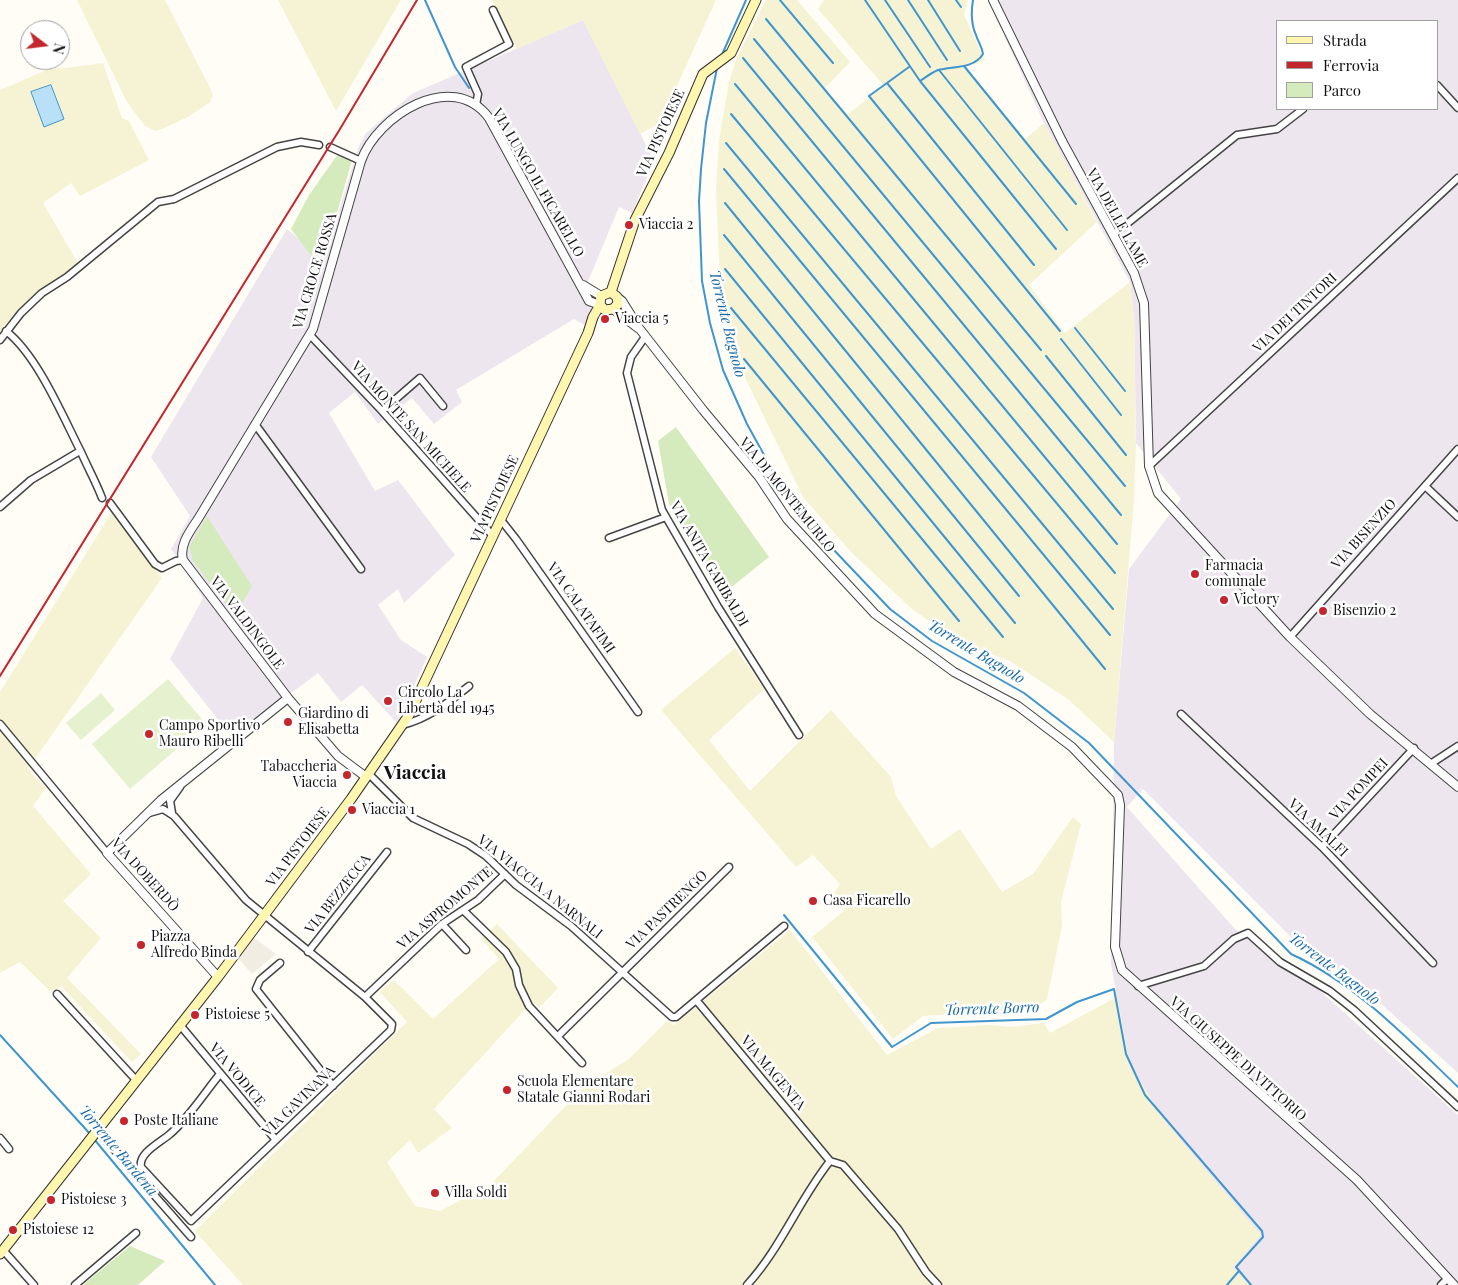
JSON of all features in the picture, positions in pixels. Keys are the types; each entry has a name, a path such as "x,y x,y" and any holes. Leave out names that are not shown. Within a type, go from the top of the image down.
{"main road":[{"name":"VIA PISTOIESE","path":"2,1252 218,977 367,775 409,714 588,333 593,317 605,305 618,304 614,295 635,220 669,153 701,78 708,68 724,59 733,50 756,0"},
{"path":"605,305 614,295"}],"street":[{"name":"VIA DELLE LAME","path":"993,0 1062,141 1134,273 1144,303 1149,466 1161,498 1290,637 1370,714 1414,748 1458,787"},
{"name":"VIA LUNGO IL FICARELLO","path":"493,10 509,44 466,67 478,94 476,105 489,118 591,303 605,305"},
{"path":"1438,86 1458,108"},
{"name":"VIA CROCE ROSSA","path":"183,560 182,552 185,540 310,335 367,146 380,129 391,120 419,104 446,95 458,96 476,105"},
{"path":"1113,236 1237,135 1277,129 1302,110"},
{"path":"0,340 6,331 42,293 67,277 158,202 174,199 277,147 301,142 319,145"},
{"path":"330,147 361,161"},
{"name":"VIA DEI TINTORI","path":"1149,466 1458,178"},
{"name":"VIA DI MONTEMURLO","path":"614,295 622,300 645,337 759,477 787,519 875,614 954,672 1018,706 1064,742 1118,795 1120,805"},
{"name":"VIA DI MONTEMURLO","path":"605,305 639,328"},
{"path":"6,331 14,337 38,370 65,416 102,498"},
{"name":"VIA MONTE SAN MICHELE","path":"310,335 382,411 493,536"},
{"name":"VIA ANITA GARIBALDI","path":"645,337 631,357 627,373 660,504 718,607 799,735"},
{"path":"382,411 420,378 443,406"},
{"path":"255,424 361,569"},
{"name":"VIA BISENZIO","path":"1290,637 1458,449"},
{"path":"0,507 31,480 80,451"},
{"path":"1425,486 1458,517"},
{"path":"110,503 155,564 162,568 176,561 183,560"},
{"path":"609,538 666,517"},
{"name":"VIA CALATAFIMI","path":"501,520 638,712"},
{"name":"VIA VALDINGOLE","path":"183,560 288,698 338,756 367,775"},
{"path":"402,725 414,722 435,712 470,686"},
{"path":"107,853 161,800 288,698"},
{"name":"VIA AMALFI","path":"1181,714 1322,847 1434,963"},
{"name":"VIA DOBERDÒ","path":"0,724 107,853 218,977"},
{"path":"1432,763 1458,746"},
{"name":"VIA POMPEI","path":"1322,847 1414,748"},
{"name":"VIA VIACCIA A NARNALI","path":"367,775 413,818 477,849 516,885 559,915 672,1017 676,1017 697,1001 784,926"},
{"path":"174,816 170,801 185,781"},
{"name":"VIA GIUSEPPE DI VITTORIO","path":"1120,805 1115,947 1122,970 1357,1180 1454,1285"},
{"path":"147,814 163,809 174,816 246,900 263,916 364,997"},
{"name":"VIA BEZZECCA","path":"308,952 387,852"},
{"name":"VIA PASTRENGO","path":"622,971 729,867"},
{"name":"VIA ASPROMONTE","path":"364,997 442,924 463,910 505,874"},
{"path":"463,910 506,952 516,969 519,985 529,1006 582,1063"},
{"path":"442,924 466,950"},
{"path":"1138,986 1204,966 1234,939 1248,933 1280,962 1330,991 1354,1010 1458,1107"},
{"path":"280,963 260,980 256,989 334,1086"},
{"path":"558,1036 622,971"},
{"path":"57,994 136,1080"},
{"name":"VIA GAVINANA","path":"220,1074 173,1132 143,1156 140,1163 141,1167 192,1221 334,1086 392,1026 364,997"},
{"name":"VIA MAGENTA","path":"697,1001 830,1162"},
{"name":"VIA VODICE","path":"180,1025 276,1140"},
{"path":"96,1132 191,1237"},
{"path":"0,1138 9,1149"},
{"path":"747,1285 789,1226 815,1180 830,1162 843,1165 898,1228 926,1272 938,1285"},
{"path":"75,1285 136,1233"},
{"path":"2,1252 34,1285"},
{"path":"1441,1285 1448,1278"}],"shaded area":[{"path":"77,0 165,0 213,94 210,102 190,116 162,129 155,131 145,126 127,102"},
{"path":"278,0 401,0 336,111"},
{"path":"492,0 716,0 660,123 640,134 583,20 517,49"},
{"path":"766,0 797,0 850,62 824,89 848,114 884,86 818,9 824,0 968,0 964,15 985,61 966,67 1025,139 1044,123 1097,222 1029,285 1065,333 1130,282 1134,317 1136,443 1134,500 1114,742 1069,700 1010,661 959,642 912,609 852,553 803,497 736,359 724,310 719,261 716,189 719,140 729,82 737,57"},
{"path":"988,0 1458,0 1458,1073 1349,975 1298,944 1143,789 1127,807 1234,928 1309,981 1458,1115 1458,1285 1249,1285 1233,1268 1164,1120 1129,1063 1111,964 1114,742 1129,569 1181,499 1136,443 1134,317 1130,282 1044,123"},
{"path":"583,20 654,161 632,213 619,207 582,296 592,309 586,326 574,319 456,390 462,402 434,424 412,398 378,424 355,392 329,413 375,491 398,480 455,555 404,603 398,589 378,605 401,640 427,657 397,723 362,685 341,702 318,673 232,737 170,659 203,598 171,549 190,516 151,457 287,229 324,260 358,148 366,133 413,93"},
{"path":"103,63 122,118 129,121 149,160 80,196 71,183 43,203 79,265 43,290 13,315 0,333 0,90 47,70 70,70 70,67"},
{"path":"112,512 162,578 28,769 46,788 33,806 91,874 63,901 101,938 67,978 141,1054 132,1062 61,986 51,992 20,962 0,973 0,692"},
{"path":"735,648 764,689 709,740 750,791 831,710 891,777 896,796 931,849 960,829 1002,892 1033,874 1073,817 1081,824 1061,902 1062,926 1047,999 1033,1010 923,1016 893,1039 812,937 845,910 834,893 840,884 813,855 796,867 661,710"},
{"path":"497,924 558,988 540,1007 532,1002 434,1109 452,1128 418,1153 410,1140 387,1162 415,1206 440,1211 490,1185 584,1087 629,1059 667,1021 674,1025 790,930 887,1055 938,1028 989,1025 1011,1027 1044,1023 1050,1033 1117,997 1129,1063 1164,1120 1261,1235 1233,1268 1249,1285 243,1285 195,1231 407,1022 380,992 394,980 433,1019 499,959 481,939"},
{"path":"253,937 276,954 252,974 237,957"}],"green space":[{"path":"338,154 352,160 335,220 325,217 313,258 291,229 309,195"},
{"path":"676,427 769,557 724,593 669,504 658,441"},
{"path":"207,516 252,586 235,616 193,561 189,547"},
{"name":"Campo Sportivo Mauro Ribelli","path":"168,679 206,724 130,789 92,744"},
{"path":"101,693 115,710 81,740 66,723"},
{"path":"130,1246 165,1261 138,1285 83,1285"}],"water":[{"path":"51,85 64,119 44,127 31,92"}],"waterway":[{"path":"425,0 455,67 469,88"},
{"name":"Torrente Bagnolo","path":"721,57 746,0"},
{"path":"780,0 833,63"},
{"path":"865,0 920,81 1056,249"},
{"path":"885,0 930,67"},
{"path":"908,0 947,60"},
{"path":"928,0 960,51"},
{"path":"956,0 961,7"},
{"path":"920,81 938,70 969,65 983,54 972,22 973,0"},
{"path":"766,19 1041,350"},
{"path":"754,39 1125,486"},
{"path":"743,58 1121,515"},
{"path":"964,66 1076,204"},
{"path":"909,67 869,96 1060,331"},
{"name":"Torrente Bagnolo","path":"717,68 706,123 701,169 699,201 702,281 710,323 723,370 747,424 785,493 812,527 890,609 932,641 1024,693 1089,743 1291,954 1337,980 1359,996 1400,1031 1458,1087"},
{"path":"939,70 1067,230"},
{"path":"887,83 1034,265"},
{"path":"735,84 1117,544"},
{"path":"731,114 1115,573"},
{"path":"726,143 1113,609"},
{"path":"724,169 1110,635"},
{"path":"725,203 1105,669"},
{"path":"724,235 1019,596"},
{"path":"725,269 1015,623"},
{"path":"731,308 1003,637"},
{"path":"1075,328 1125,391"},
{"path":"1061,339 1121,415"},
{"path":"1046,356 1126,455"},
{"path":"744,359 959,621"},
{"name":"Torrente Borro","path":"784,915 892,1047 931,1023 1046,1019 1077,1002 1114,989 1126,1054 1145,1095 1262,1231 1263,1237 1236,1267 1251,1285"},
{"name":"Torrente Bardena","path":"0,1035 91,1135"},
{"name":"Torrente Bardena","path":"94,1139 215,1285"},
{"path":"1227,1285 1238,1272"}],"railway":[{"path":"0,676 340,129 417,0"}],"place":[{"name":"Viaccia 2","path":"629,225"},
{"name":"Viaccia 5","path":"605,319"},
{"name":"Farmacia comunale","path":"1195,574"},
{"name":"Victory","path":"1224,600"},
{"name":"Bisenzio 2","path":"1323,611"},
{"name":"Circolo La Libertà del 1945","path":"388,701"},
{"name":"Giardino di Elisabetta","path":"288,722"},
{"name":"Campo Sportivo Mauro Ribelli","path":"149,734"},
{"name":"Tabaccheria Viaccia","path":"347,775"},
{"name":"Viaccia 1","path":"352,810"},
{"name":"Casa Ficarello","path":"813,901"},
{"name":"Piazza Alfredo Binda","path":"141,945"},
{"name":"Pistoiese 5","path":"195,1015"},
{"name":"Scuola Elementare Statale Gianni Rodari","path":"507,1090"},
{"name":"Poste Italiane","path":"124,1121"},
{"name":"Villa Soldi","path":"435,1193"},
{"name":"Pistoiese 3","path":"51,1200"},
{"name":"Pistoiese 12","path":"13,1230"}],"district":[{"name":"Viaccia","path":"415,773"}]}
